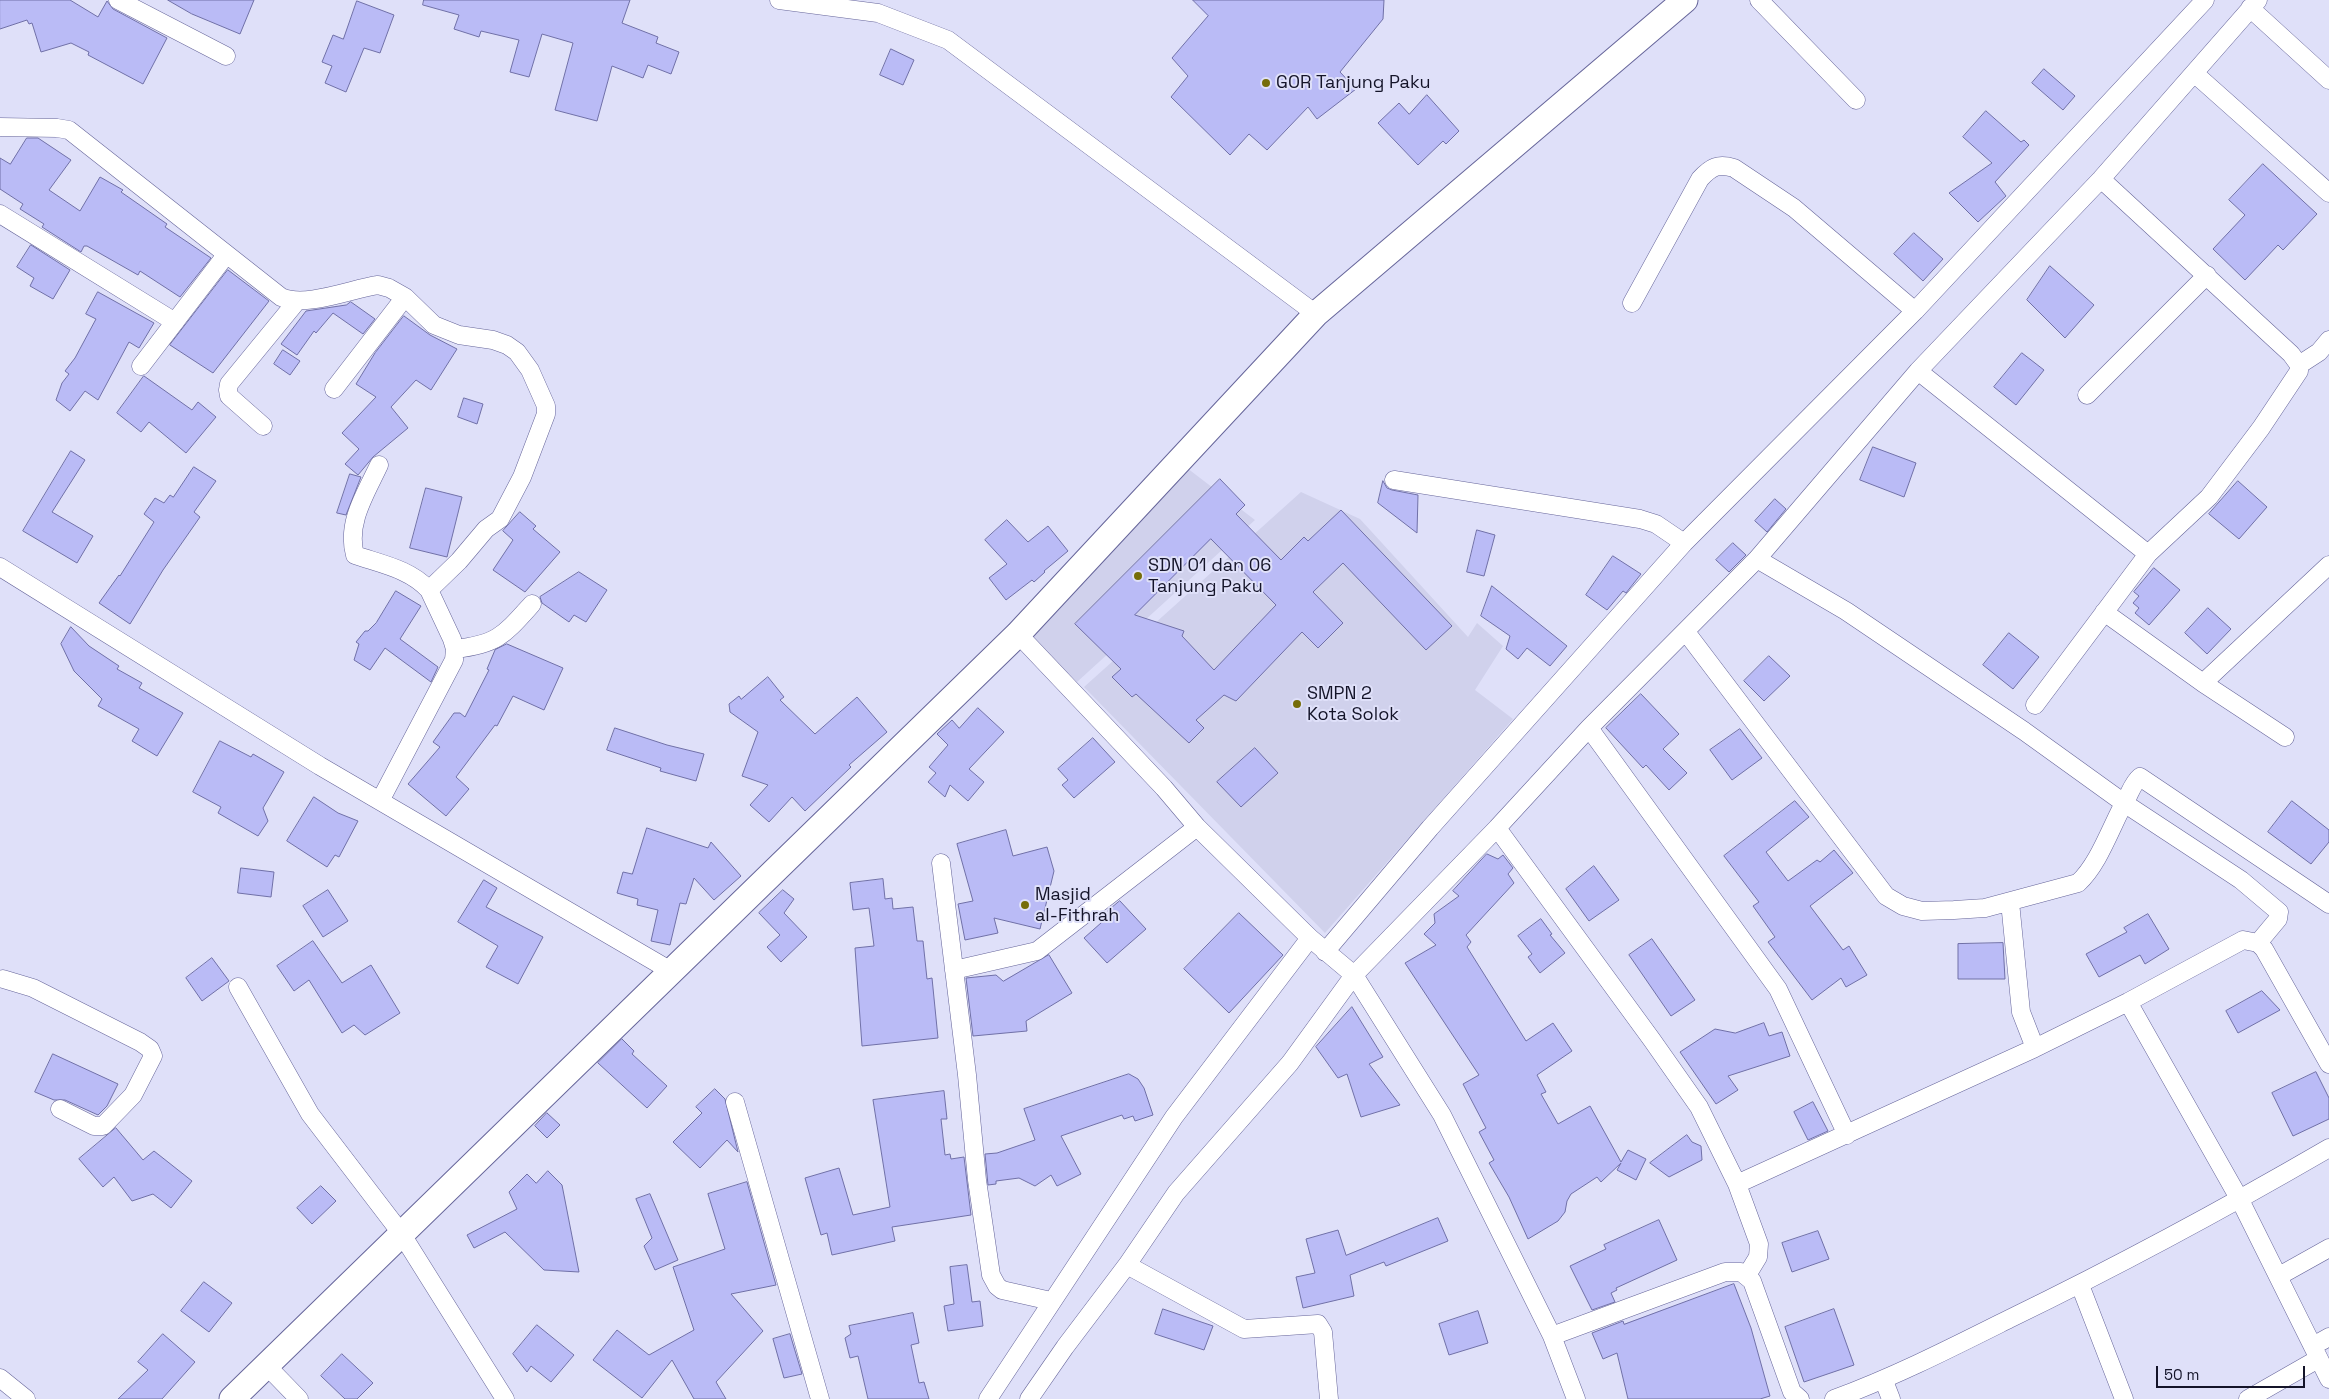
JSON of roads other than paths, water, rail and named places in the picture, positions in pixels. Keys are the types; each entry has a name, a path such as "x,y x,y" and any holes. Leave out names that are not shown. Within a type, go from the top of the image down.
{"street":[{"path":"118,0 226,56"},
{"path":"778,0 878,13 948,40 1316,314"},
{"path":"232,1399 1018,634 1316,314 1685,0"},
{"path":"1759,0 1856,100"},
{"path":"1325,952 1430,828 1684,543 1915,311 2205,0"},
{"path":"1029,1399 1065,1347 1127,1265 1176,1193 1290,1063 1354,974 1498,828 1589,728 1757,559 1918,371 2101,179 2254,4 2329,80"},
{"path":"2194,73 2329,193"},
{"path":"0,127 70,130 281,297 297,301 378,285 389,288 405,297 434,325 459,335 493,340 507,345 517,352 530,370 546,406 546,414 522,477 500,519 486,529 460,561 429,590"},
{"path":"1632,302 1700,179 1714,166 1724,165 1734,168 1794,208 1915,311"},
{"path":"2101,179 2207,275 2291,354 2299,365"},
{"path":"0,214 175,322"},
{"path":"141,366 226,255"},
{"path":"2087,395 2207,275"},
{"path":"334,389 405,297"},
{"path":"263,426 230,396 229,384 297,301"},
{"path":"2035,706 2148,554 2209,496 2286,391 2296,376 2299,365 2319,352 2329,340"},
{"path":"1918,371 2148,554"},
{"path":"379,465 355,518 352,543 355,555 410,574 429,590 456,649 454,660 380,801"},
{"path":"1394,480 1640,519 1656,524 1684,543"},
{"path":"1757,559 1846,611 2024,731 2124,803 2241,880 2275,906 2279,914 2278,919 2258,943"},
{"path":"2203,683 2329,565"},
{"path":"0,567 380,801 671,972"},
{"path":"456,649 480,646 498,639 532,604"},
{"path":"2104,612 2203,683 2285,738"},
{"path":"1686,632 1886,896 1903,906 1922,911 1986,908 2078,884 2101,849 2138,779 2143,778 2329,904"},
{"path":"1018,634 1164,788 1197,827 1310,938 1354,974 1442,1115 1552,1336 1576,1399"},
{"path":"1589,728 1778,989 1847,1135"},
{"path":"954,970 1036,951 1197,827"},
{"path":"1498,828 1652,1040 1698,1107 1736,1184 1759,1244 1758,1257 1747,1275"},
{"path":"941,863 968,1075 977,1180 991,1275 997,1286 1002,1290 1052,1301"},
{"path":"2010,902 2021,1012 2035,1048"},
{"path":"988,1399 1174,1116 1310,938"},
{"path":"1736,1184 2035,1048 2128,1002 2235,943 2244,940 2258,943 2264,949 2329,1064"},
{"path":"1,981 33,988 140,1042 150,1049 153,1056 133,1095 103,1126 94,1126 60,1109"},
{"path":"238,987 310,1114 401,1233 504,1399"},
{"path":"2128,1002 2240,1200 2329,1379"},
{"path":"735,1102 820,1399"},
{"path":"1834,1399 1884,1381 2080,1285 2240,1200 2329,1148"},
{"path":"2279,1276 2329,1248"},
{"path":"1127,1265 1244,1330 1318,1324 1323,1332 1329,1399"},
{"path":"1552,1336 1725,1272 1741,1272 1752,1281 1792,1392 1800,1399"},
{"path":"2080,1285 2124,1399"},
{"path":"2248,1399 2316,1352 2329,1337"},
{"path":"266,1366 299,1399"},
{"path":"0,1378 26,1399"},
{"path":"1884,1381 1891,1399"}],"place":[{"name":"GOR Tanjung Paku","path":"1266,83"},
{"name":"SDN 01 dan 06 Tanjung Paku","path":"1138,576"},
{"name":"SMPN 2 Kota Solok","path":"1297,704"},
{"name":"Masjid al-Fithrah","path":"1025,905"}]}
